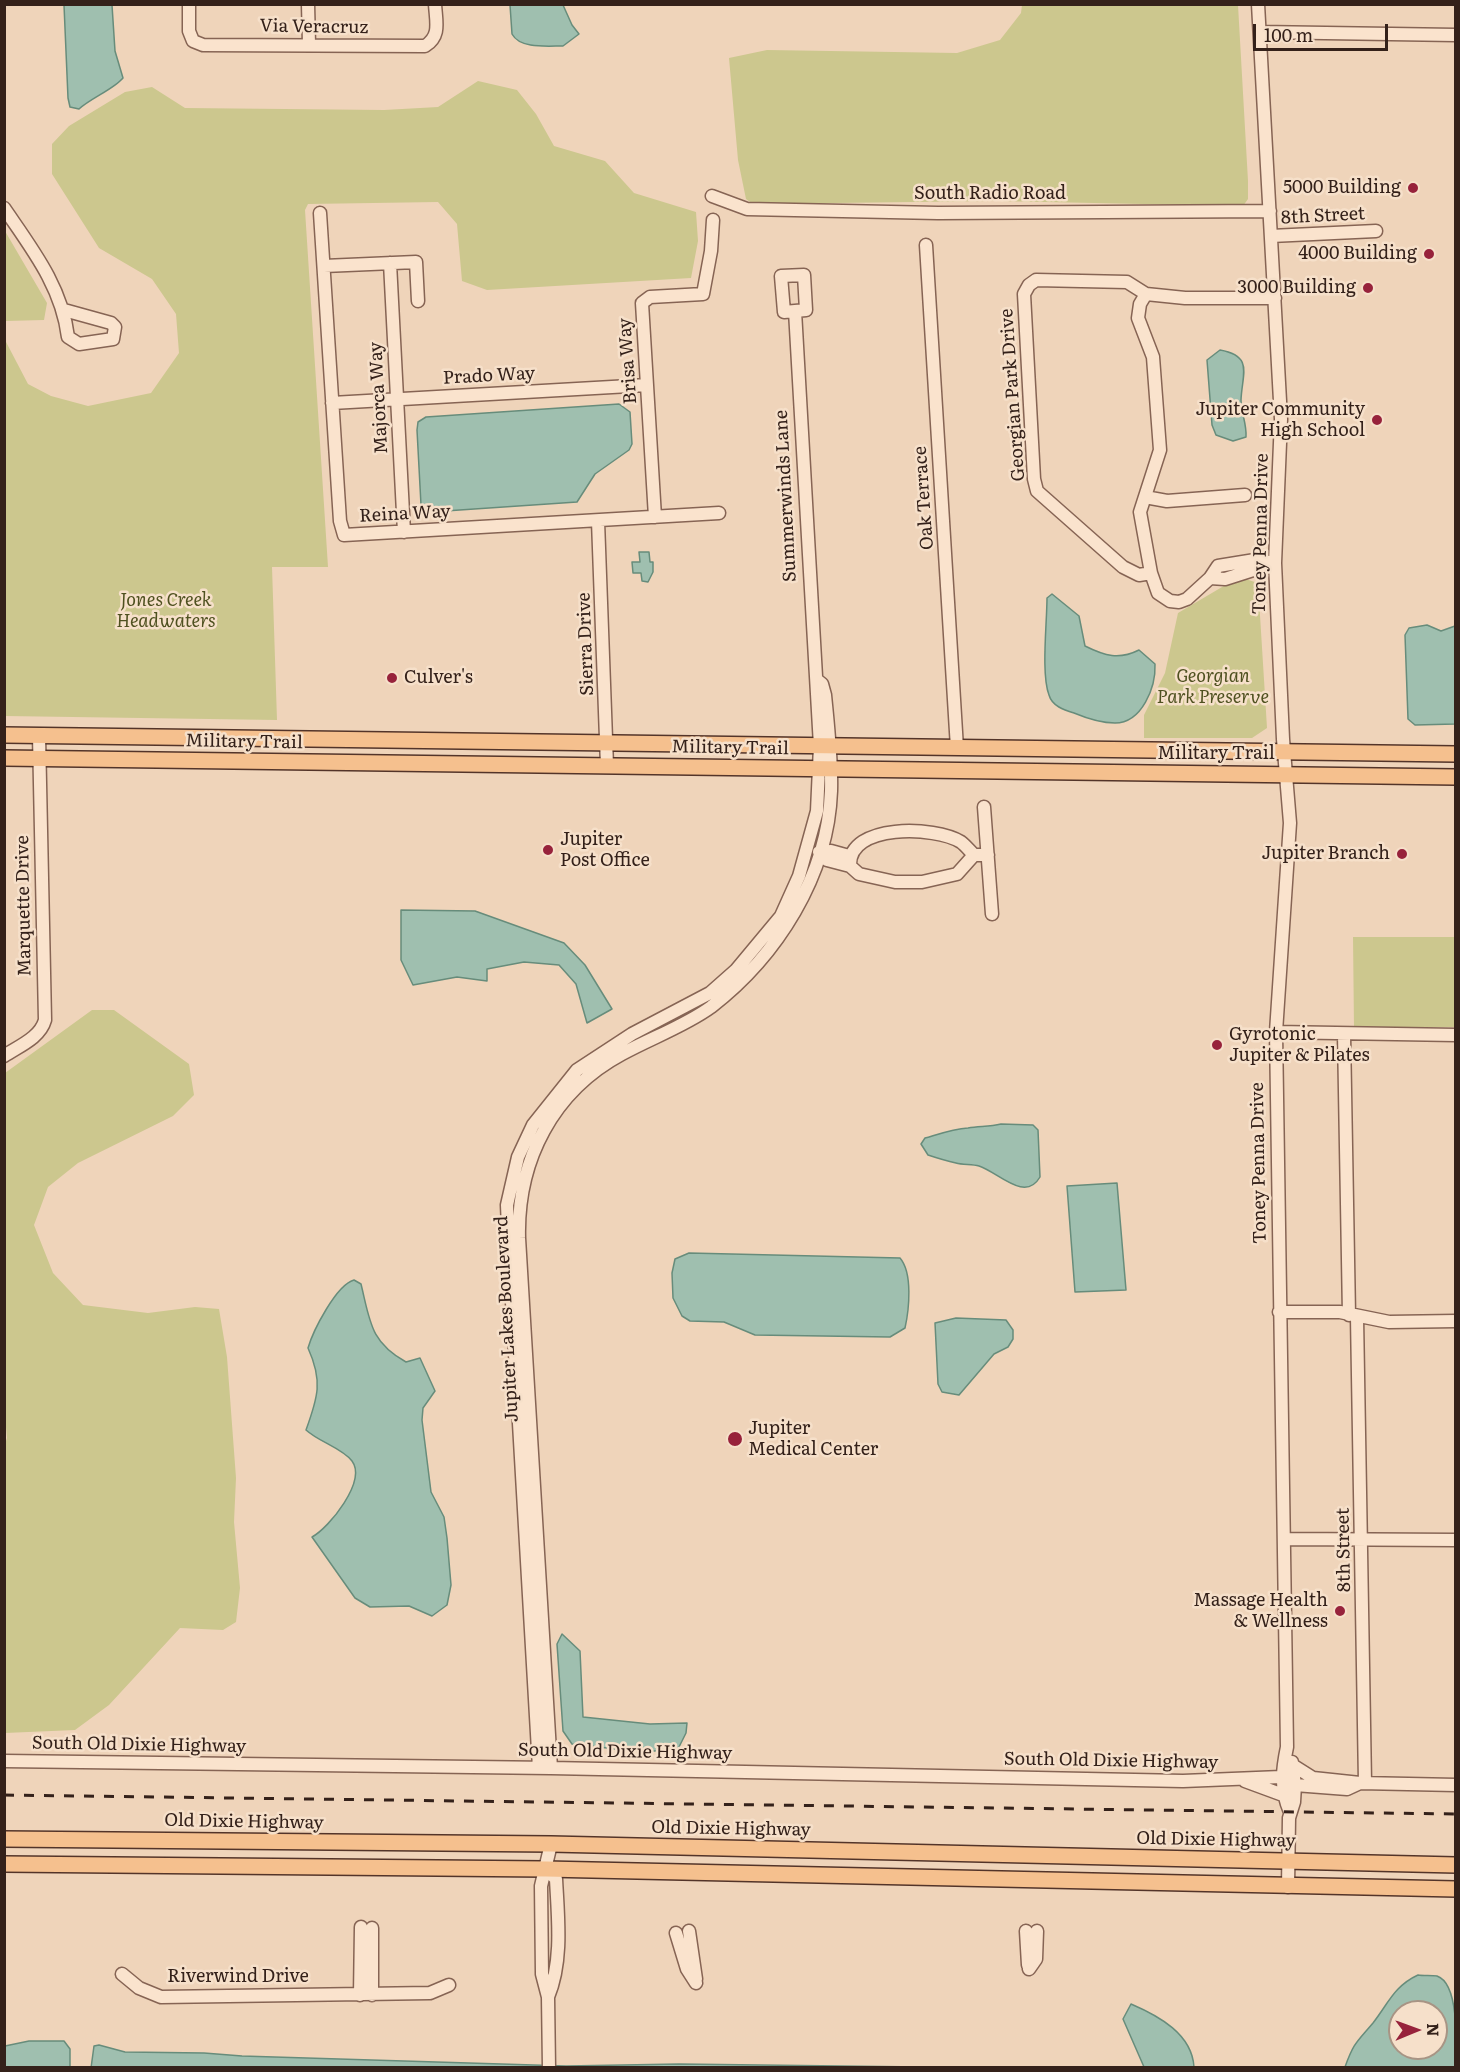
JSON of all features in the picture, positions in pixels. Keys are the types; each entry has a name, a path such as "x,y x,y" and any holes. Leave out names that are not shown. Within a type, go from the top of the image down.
{"main road":[{"name":"Military Trail","path":"4,735 1455,754"},
{"name":"Military Trail","path":"4,758 1455,777"},
{"name":"Old Dixie Highway","path":"4,1839 551,1844 1455,1865"},
{"path":"4,1864 546,1869 1455,1889"}],"street":[{"name":"Via Veracruz","path":"189,4 189,31 193,41 203,45 425,46 435,40 437,34 435,4"},
{"path":"308,4 309,44"},
{"name":"Toney Penna Drive","path":"1258,4 1281,418 1275,563 1284,751 1288,774 1290,846 1276,1032 1287,1747 1281,1778 1283,1795 1290,1812"},
{"path":"1260,32 1455,35"},
{"name":"South Radio Road","path":"712,196 747,209 938,213 1270,211"},
{"path":"4,208 51,278 64,310"},
{"name":"Reina Way","path":"320,213 340,521 344,535 719,513"},
{"name":"Brisa Way","path":"655,517 642,303 650,297 703,294 711,251 712,220"},
{"name":"8th Street","path":"1271,236 1376,231"},
{"name":"Oak Terrace","path":"926,245 957,748"},
{"path":"324,266 416,262 418,301"},
{"name":"Majorca Way","path":"390,263 404,532"},
{"name":"Georgian Park Drive","path":"1151,573 1139,575 1123,567 1037,491 1034,479 1024,294 1029,285 1036,280 1127,282 1146,294 1185,298 1275,298"},
{"path":"1146,294 1140,304 1138,318 1153,357 1160,450 1140,512 1151,573 1158,592 1170,601 1187,599 1210,578 1225,579 1275,563"},
{"name":"Summerwinds Lane","path":"795,311 816,679 824,746"},
{"name":"Prado Way","path":"332,403 647,385"},
{"path":"1145,497 1167,501 1245,495"},
{"name":"Sierra Drive","path":"598,521 607,766"},
{"name":"Marquette Drive","path":"4,1056 37,1035 45,1020 39,736"},
{"name":"Jupiter Lakes Boulevard","path":"545,1768 508,1251 507,1205 518,1157 533,1125 577,1070 632,1034 710,993 736,970 781,916 799,876 817,811 824,768 824,746"},
{"name":"Jupiter Lakes Boulevard","path":"545,1768 519,1238 519,1206 529,1161 546,1124 566,1100 600,1067 709,1008 754,968 789,923 803,896 819,852 831,793 824,768"},
{"path":"984,807 992,914"},
{"path":"849,861 853,849 867,840 885,832 911,830 960,842 974,855 988,855"},
{"path":"819,852 831,851 849,861 859,874 895,882 922,882 957,874 974,855"},
{"path":"1276,1032 1344,1035 1455,1035"},
{"name":"8th Street","path":"1344,1035 1362,1539 1363,1783"},
{"path":"1279,1312 1340,1311 1353,1316 1389,1322 1455,1321"},
{"path":"1284,1539 1455,1540"},
{"name":"Toney Penna Drive","path":"1287,1747 1294,1766 1295,1785 1294,1802 1290,1812 1288,1887"},
{"name":"South Old Dixie Highway","path":"4,1761 1245,1781 1283,1795"},
{"path":"1294,1766 1313,1778 1350,1779 1363,1783 1455,1785"},
{"name":"South Old Dixie Highway","path":"1245,1781 1257,1777 1281,1778"},
{"path":"1295,1785 1347,1789 1363,1783"},
{"path":"549,2067 548,1997 542,1974 541,1886 551,1844"},
{"path":"366,1995 367,1928"},
{"path":"676,1933 687,1969 696,1983 689,1930"},
{"path":"1029,1969 1036,1959 1032,1931"},
{"name":"Riverwind Drive","path":"122,1974 139,1988 161,1997 430,1993 449,1985"}],"green space":[{"path":"1022,5 1238,5 1248,181 1248,199 1243,206 995,201 753,204 746,199 738,160 729,58 767,50 957,53 1000,40 1021,13"},
{"name":"Jones Creek Headwaters","path":"478,81 517,90 536,114 554,146 605,161 634,193 696,212 698,241 691,278 487,290 462,281 457,224 438,202 308,204 305,210 328,567 272,567 277,720 5,716 5,340 28,384 51,396 88,406 151,393 179,353 176,314 152,279 99,248 52,174 52,144 69,126 125,92 152,87 185,108 384,110 438,107"},
{"path":"5,231 47,303 44,320 6,321 5,330"},
{"name":"Georgian Park Preserve","path":"1239,577 1258,583 1267,728 1252,738 1144,738 1144,715 1165,673 1178,613"},
{"path":"1353,937 1455,937 1455,1027 1354,1028"},
{"path":"92,1010 114,1010 189,1064 194,1095 173,1116 78,1163 48,1187 34,1225 53,1273 83,1305 148,1313 195,1307 219,1309 227,1357 236,1478 234,1522 240,1588 236,1622 223,1630 180,1628 109,1705 75,1730 5,1733 4,1447 7,1438 4,1406 5,1073"}],"shaded area":[{"path":"64,5 112,5 115,51 123,78 79,109 70,107 68,98"},
{"path":"510,5 563,5 579,34 563,46 534,46 521,42 512,34"},
{"path":"1220,350 1238,357 1244,368 1241,400 1246,437 1233,441 1216,435 1212,425 1207,360"},
{"path":"619,404 630,412 632,444 629,450 595,474 577,502 445,511 430,510 421,505 417,430 418,422 426,417"},
{"path":"639,552 649,552 650,562 653,562 653,572 648,582 642,581 641,573 633,573 632,562 640,562"},
{"path":"1052,594 1079,616 1085,646 1112,656 1125,655 1139,650 1155,664 1150,693 1146,702 1133,717 1115,723 1099,721 1062,709 1051,699 1045,674 1045,648 1047,598"},
{"path":"1427,625 1441,631 1455,626 1455,724 1415,725 1408,719 1405,635 1409,628"},
{"path":"401,910 475,911 564,943 585,965 612,1009 587,1023 576,984 559,965 524,962 487,969 487,981 457,977 413,985 401,960"},
{"path":"1001,1124 1033,1125 1038,1130 1040,1177 1034,1184 1019,1187 979,1166 959,1164 928,1155 921,1144 925,1138 946,1132"},
{"path":"1117,1183 1126,1290 1075,1292 1067,1186"},
{"path":"689,1253 900,1258 907,1273 908,1282 909,1302 905,1328 890,1337 755,1335 724,1322 690,1321 682,1316 673,1298 672,1273 675,1259"},
{"path":"354,1280 361,1284 370,1320 378,1338 385,1347 406,1362 420,1358 435,1391 423,1408 422,1420 431,1492 444,1517 451,1585 447,1605 432,1616 409,1606 370,1607 355,1598 312,1537 328,1524 344,1503 354,1480 355,1470 348,1456 306,1430 317,1389 316,1370 308,1348 320,1320 333,1299 340,1290"},
{"path":"956,1318 1006,1320 1013,1330 1013,1339 1008,1347 994,1354 959,1395 942,1392 938,1384 935,1323"},
{"path":"562,1634 580,1651 583,1717 650,1724 687,1723 686,1733 678,1749 642,1752 572,1744 563,1731 557,1644"},
{"path":"1418,1975 1437,1976 1450,1990 1455,2016 1455,2067 1345,2067 1356,2043 1388,2002 1388,2060 1448,2060 1448,2000 1389,2000 1403,1984"},
{"path":"1131,2004 1163,2021 1181,2036 1192,2055 1194,2067 1144,2067 1123,2019"},
{"path":"29,2041 64,2041 70,2049 70,2067 5,2067 5,2046"},
{"path":"99,2045 125,2052 566,2066 679,2064 922,2067 91,2068 94,2046"}],"railway":[{"path":"4,1795 1456,1814"}],"place":[{"name":"5000 Building","path":"1413,188"},
{"name":"4000 Building","path":"1429,254"},
{"name":"3000 Building","path":"1368,288"},
{"name":"Jupiter Community High School","path":"1377,420"},
{"name":"Culver's","path":"392,678"},
{"name":"Jupiter Post Office","path":"548,850"},
{"name":"Jupiter Branch","path":"1402,854"},
{"name":"Gyrotonic Jupiter & Pilates","path":"1217,1045"},
{"name":"Jupiter Medical Center","path":"735,1439"},
{"name":"Massage Health & Wellness","path":"1340,1611"}]}
